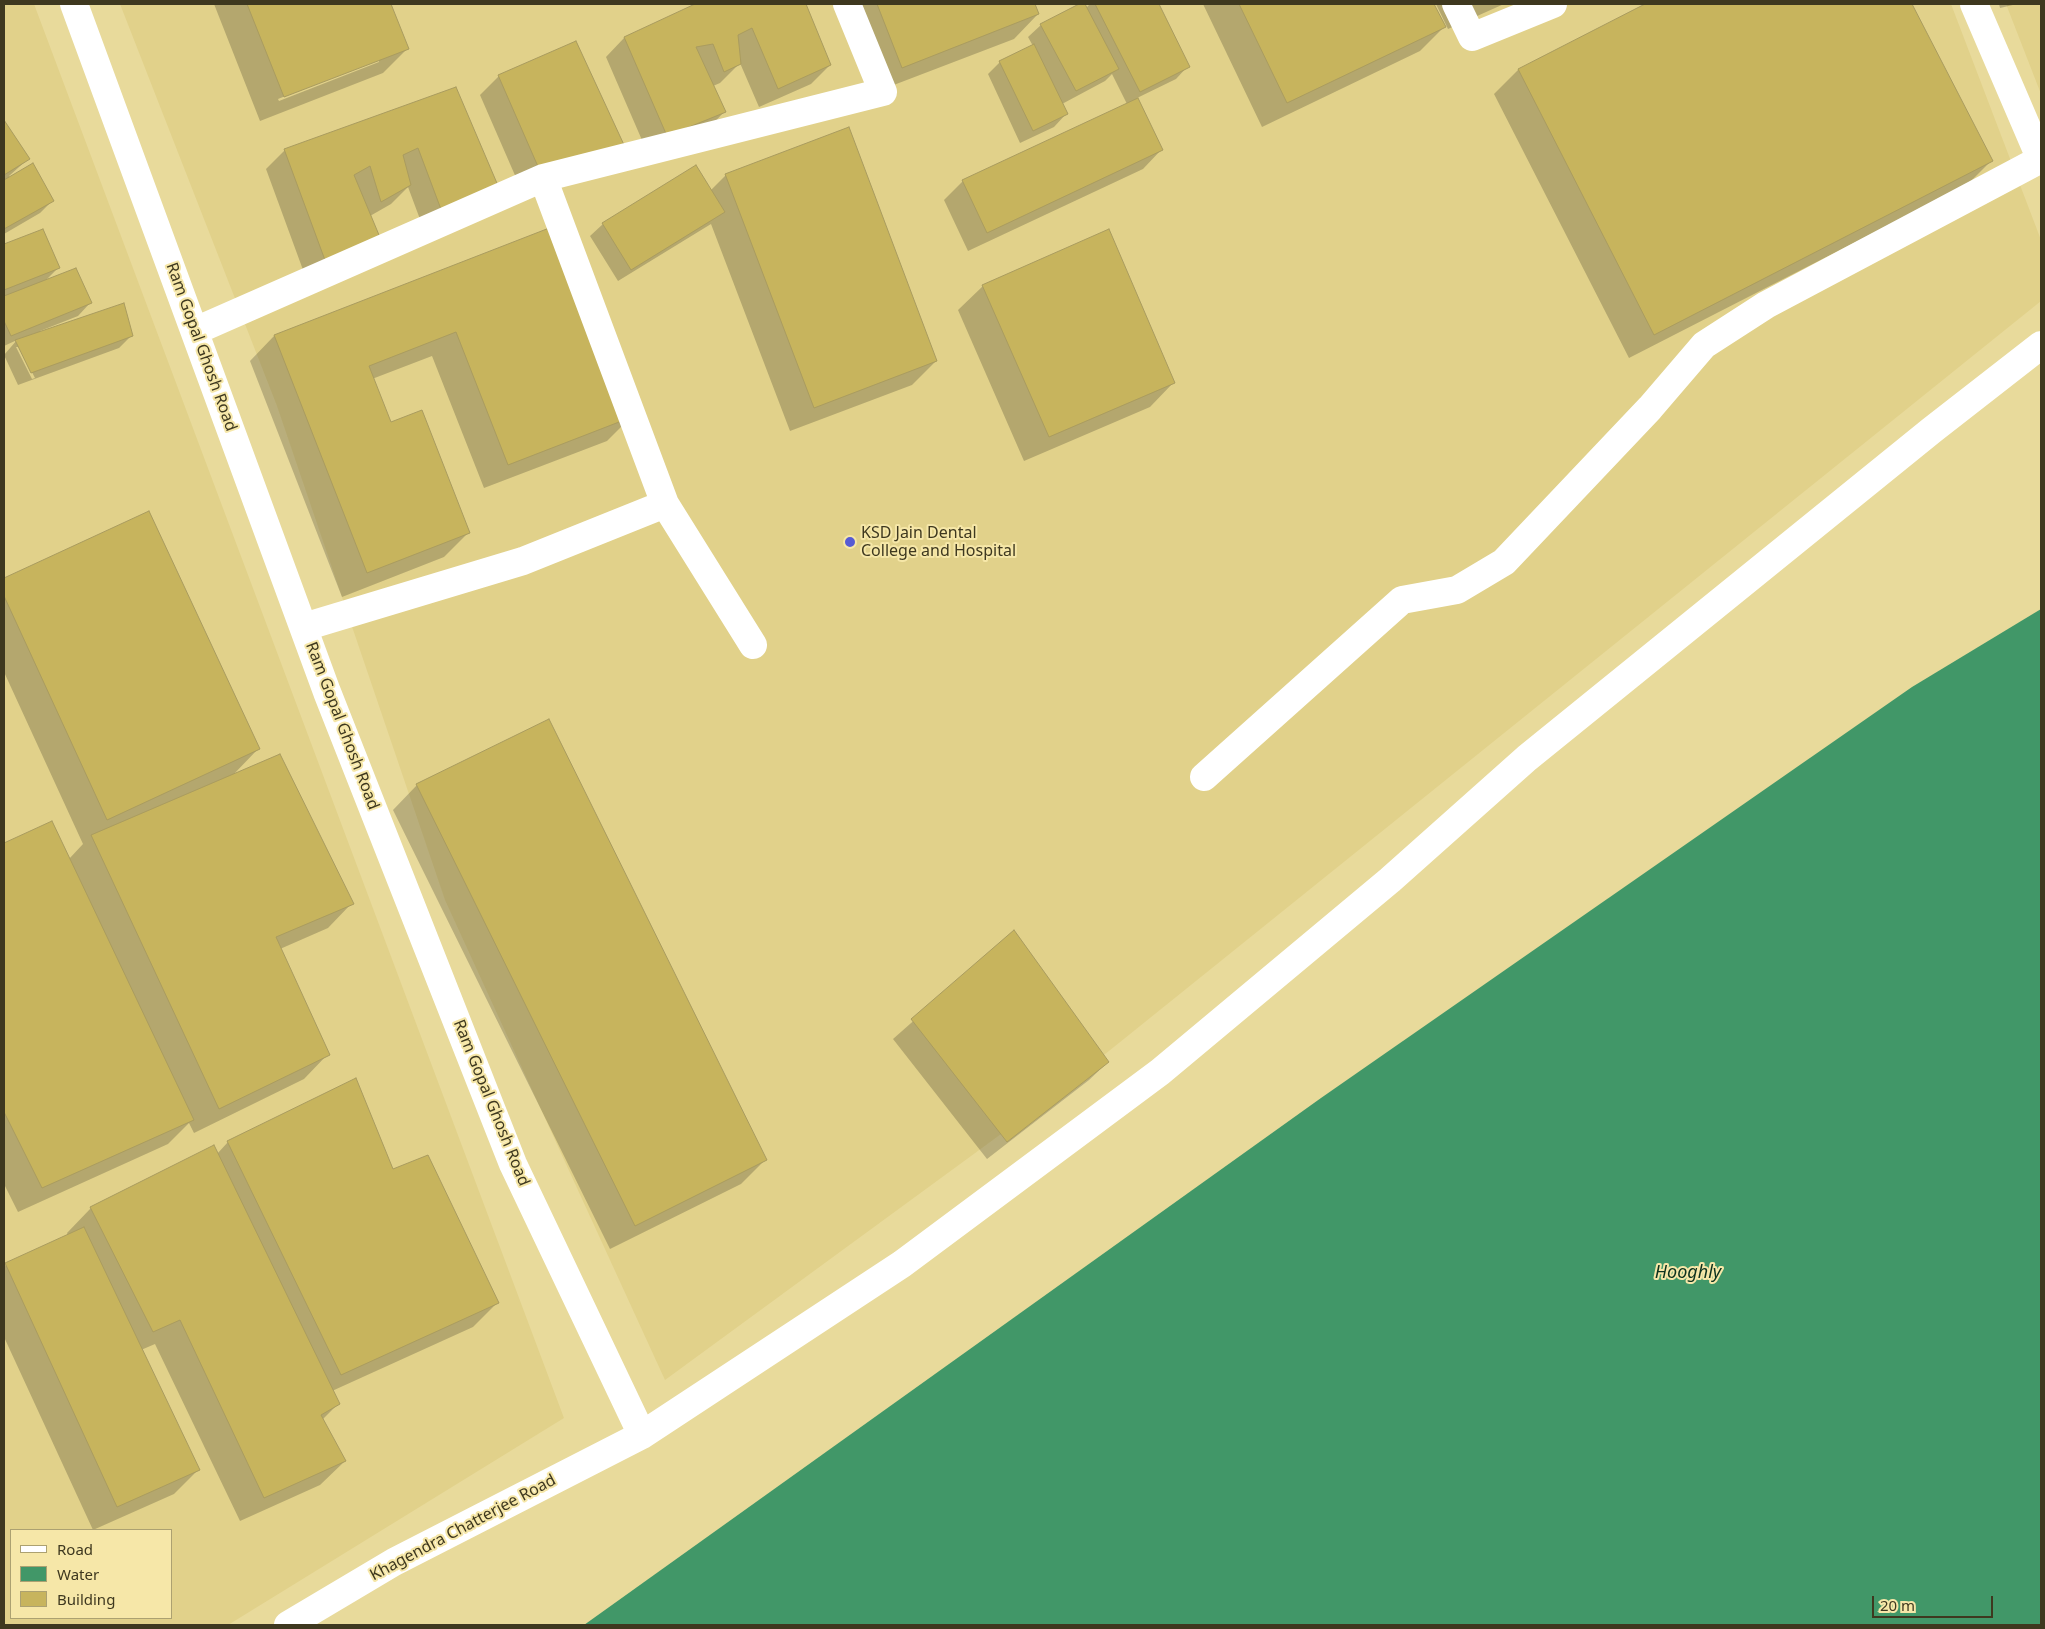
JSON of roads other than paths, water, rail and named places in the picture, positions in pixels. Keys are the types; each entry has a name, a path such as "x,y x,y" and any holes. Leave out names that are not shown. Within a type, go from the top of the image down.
{"street":[{"name":"Ram Gopal Ghosh Road","path":"74,4 304,627 513,1164 642,1435"},
{"path":"195,331 543,178 883,92 847,4"},
{"path":"1456,4 1472,36 1553,4"},
{"path":"1204,777 1402,600 1457,590 1504,562 1650,408 1704,345 1766,306 2041,159 1974,4"},
{"path":"543,178 665,504 754,645"},
{"name":"Khagendra Chatterjee Road","path":"288,1625 394,1562 642,1435 902,1264 1160,1072 1390,880 1527,758 1924,437 2041,345"},
{"path":"304,627 523,560 665,504"}],"water":[{"name":"Hooghly","path":"2041,609 2041,1625 584,1625 1321,1098 1912,687"}],"place":[{"name":"KSD Jain Dental College and Hospital","path":"850,542"}]}
